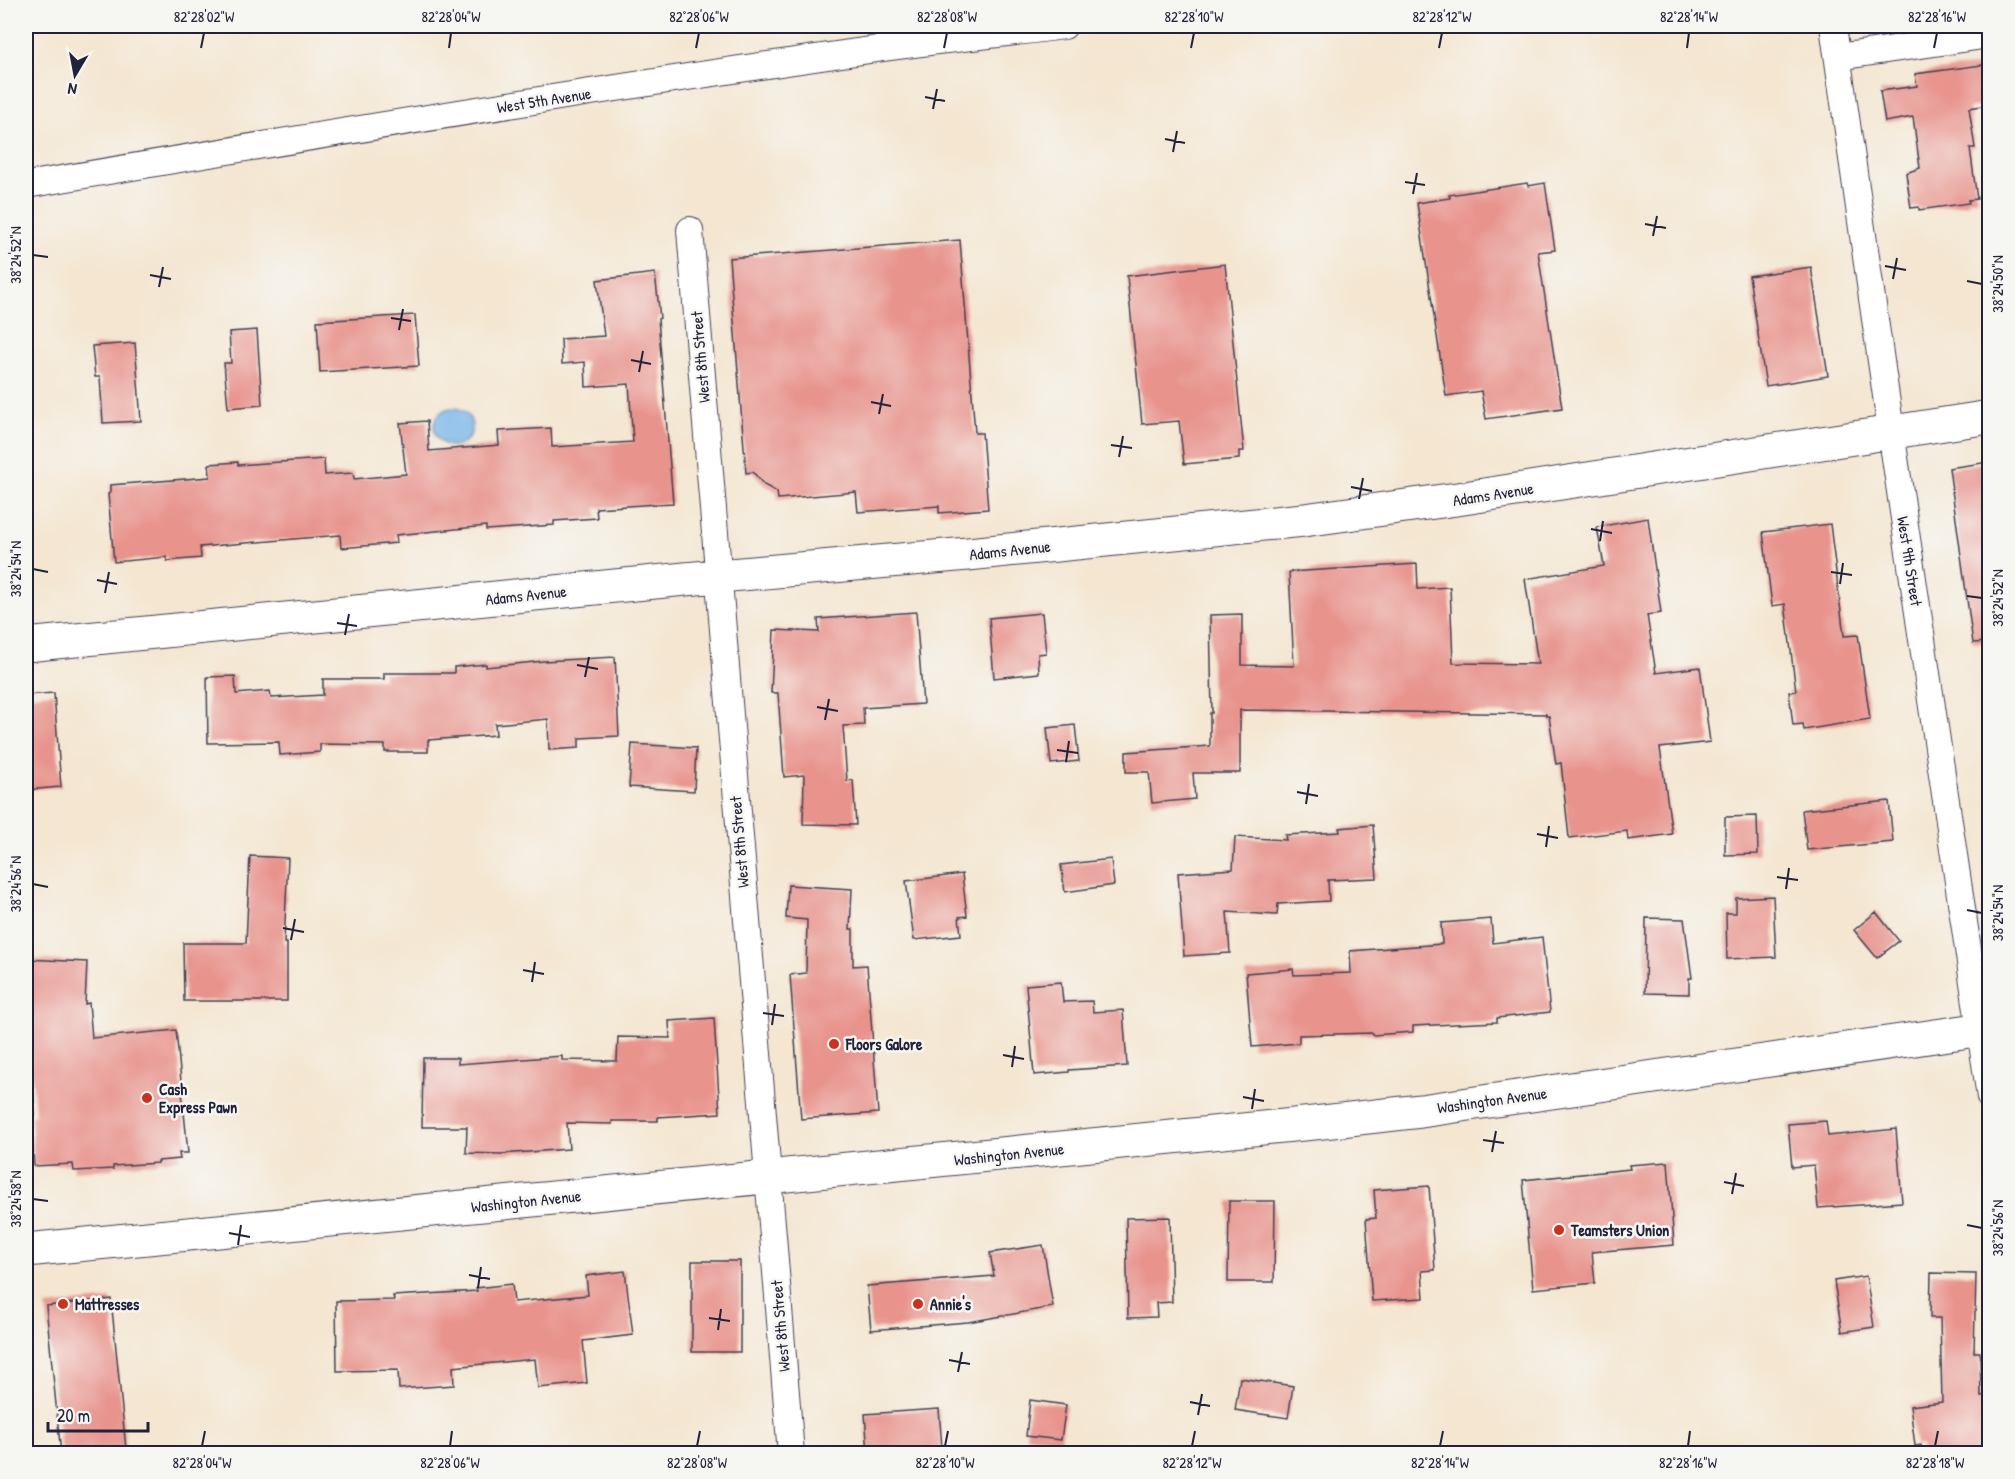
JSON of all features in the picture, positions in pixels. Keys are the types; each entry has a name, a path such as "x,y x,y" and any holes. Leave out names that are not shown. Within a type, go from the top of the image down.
{"main road":[{"name":"Adams Avenue","path":"26,645 1304,520 1464,498 1989,417"},
{"name":"Washington Avenue","path":"26,1250 1421,1111 1985,1029"}],"street":[{"name":"West 5th Avenue","path":"26,185 700,76 893,47 1064,26"},
{"name":"West 9th Street","path":"1833,26 1891,431 1985,1029 1989,1097"},
{"path":"1838,57 1989,34"},
{"name":"West 8th Street","path":"690,230 791,1454"}],"water":[{"path":"453,408 466,414 472,427 466,440 453,446 440,440 434,427 440,414"}],"building":[{"path":"1989,64 1989,105 1969,108 1975,148 1970,148 1977,199 1968,200 1969,203 1919,210 1919,207 1911,208 1906,173 1920,168 1913,117 1885,122 1880,91 1917,86 1915,74"},
{"path":"1527,183 1528,186 1545,183 1555,250 1538,252 1562,408 1486,419 1481,391 1446,396 1417,203 1450,198 1449,195"},
{"path":"960,240 975,433 982,433 988,509 939,513 939,506 858,512 856,492 778,499 777,492 764,485 753,472 746,473 729,258"},
{"path":"1225,264 1244,451 1239,451 1239,459 1184,464 1179,421 1142,424 1127,276"},
{"path":"1811,267 1828,376 1766,386 1749,276"},
{"path":"655,273 673,503 596,508 597,518 554,521 554,525 486,530 486,526 396,535 397,543 341,548 340,535 200,547 201,558 167,561 167,557 114,562 108,494 110,485 210,477 209,464 238,462 238,465 324,459 325,475 353,473 354,479 406,474 400,423 427,421 429,451 499,445 498,431 551,428 552,447 633,442 629,384 586,387 585,362 562,364 561,339 604,336 597,280"},
{"path":"415,315 419,366 320,372 317,321"},
{"path":"257,330 262,405 228,408 224,363 231,363 229,332"},
{"path":"135,343 141,421 103,423 100,377 95,377 92,346"},
{"path":"1989,462 1989,642 1973,643 1949,468"},
{"path":"1648,518 1661,613 1647,615 1656,673 1700,667 1710,742 1660,748 1672,834 1628,840 1627,831 1569,838 1561,763 1556,764 1549,716 1546,714 1240,710 1240,773 1193,773 1195,799 1152,803 1149,772 1126,772 1126,752 1210,746 1210,713 1212,713 1210,615 1242,614 1242,665 1294,666 1289,572 1417,564 1418,589 1450,587 1453,663 1538,664 1525,579 1604,566 1597,527"},
{"path":"1830,524 1844,636 1858,635 1870,719 1804,730 1803,724 1793,725 1789,692 1796,691 1785,604 1772,606 1763,532"},
{"path":"916,612 923,704 863,708 864,725 843,726 847,781 853,780 856,825 803,824 804,775 784,777 778,693 771,693 774,630 819,632 818,619"},
{"path":"1042,613 1046,653 1038,654 1039,673 994,678 989,618"},
{"path":"615,657 619,736 579,738 579,748 549,750 548,719 495,724 496,735 428,740 428,752 385,752 385,745 320,744 320,752 280,755 279,742 208,743 207,677 235,676 236,694 270,691 271,698 323,695 323,679 384,679 384,673 454,673 454,667 486,664 486,667"},
{"path":"54,693 61,787 26,790 26,695"},
{"path":"1075,725 1079,761 1051,764 1047,728"},
{"path":"632,744 696,748 694,791 629,787"},
{"path":"1889,801 1893,842 1807,850 1802,810"},
{"path":"1757,816 1758,854 1725,855 1725,817"},
{"path":"1373,825 1377,878 1328,880 1329,901 1278,904 1277,915 1227,912 1230,953 1184,956 1178,873 1233,869 1235,837 1286,840 1285,835 1340,832 1339,828"},
{"path":"250,856 288,858 284,943 287,943 287,1001 184,1001 183,943 246,943"},
{"path":"1111,859 1114,885 1065,892 1061,865"},
{"path":"962,874 967,916 959,917 961,935 914,940 906,881"},
{"name":"Floors Galore","path":"788,885 852,889 850,929 853,929 853,966 867,965 878,1113 801,1119 790,975 806,973 807,920 786,918"},
{"path":"1773,896 1776,957 1727,959 1726,913 1736,913 1736,898"},
{"path":"1876,912 1899,941 1877,958 1854,930"},
{"path":"1646,918 1684,919 1692,978 1689,978 1689,994 1645,993"},
{"path":"1491,919 1493,943 1542,937 1550,1012 1497,1018 1497,1022 1413,1026 1413,1032 1373,1035 1373,1033 1299,1035 1299,1043 1252,1047 1246,973 1293,969 1294,975 1351,973 1350,951 1442,944 1441,923"},
{"path":"26,959 87,962 85,1004 89,1003 92,1038 176,1030 188,1153 179,1153 180,1159 113,1166 113,1169 74,1171 73,1164 34,1166 31,1116 35,1116 30,1048 27,1048"},
{"path":"1061,982 1063,1002 1092,1001 1093,1012 1123,1010 1127,1066 1034,1075 1026,985"},
{"path":"714,1018 720,1113 658,1117 658,1121 612,1121 612,1124 567,1123 569,1149 501,1154 466,1153 467,1127 422,1127 423,1058 458,1058 458,1064 562,1056 562,1060 617,1061 618,1037 670,1038 669,1021"},
{"path":"1826,1121 1828,1136 1896,1129 1902,1202 1818,1208 1814,1165 1792,1167 1788,1124"},
{"path":"1668,1162 1674,1245 1592,1252 1595,1283 1533,1289 1523,1180 1630,1169 1629,1165"},
{"path":"1429,1186 1435,1270 1422,1271 1424,1298 1372,1301 1366,1219 1376,1218 1374,1190"},
{"path":"1229,1201 1275,1201 1274,1282 1228,1282"},
{"path":"1170,1217 1172,1302 1156,1303 1157,1317 1128,1318 1126,1218"},
{"path":"1043,1245 1053,1307 968,1322 871,1330 867,1286 994,1276 990,1253"},
{"path":"692,1261 740,1261 740,1352 692,1352"},
{"path":"625,1271 633,1335 583,1341 587,1383 538,1388 535,1359 453,1367 454,1385 399,1389 398,1370 337,1371 336,1301 394,1300 393,1296 477,1291 476,1288 512,1284 514,1302 588,1295 586,1276"},
{"path":"1931,1273 1976,1274 1974,1352 1980,1352 1981,1396 1989,1395 1989,1454 1922,1454 1921,1445 1915,1446 1910,1406 1942,1402 1940,1318 1930,1318"},
{"path":"1866,1276 1874,1327 1842,1332 1834,1281"},
{"path":"111,1299 126,1449 61,1454 46,1306"},
{"path":"1240,1378 1293,1386 1288,1418 1235,1410"},
{"path":"1030,1400 1066,1405 1061,1440 1026,1436"},
{"path":"939,1409 942,1448 868,1453 865,1414"}],"place":[{"name":"Floors Galore","path":"834,1044"},
{"name":"Cash Express Pawn","path":"147,1098"},
{"name":"Teamsters Union","path":"1559,1230"},
{"name":"Mattresses","path":"63,1304"},
{"name":"Annie's","path":"918,1304"}]}
